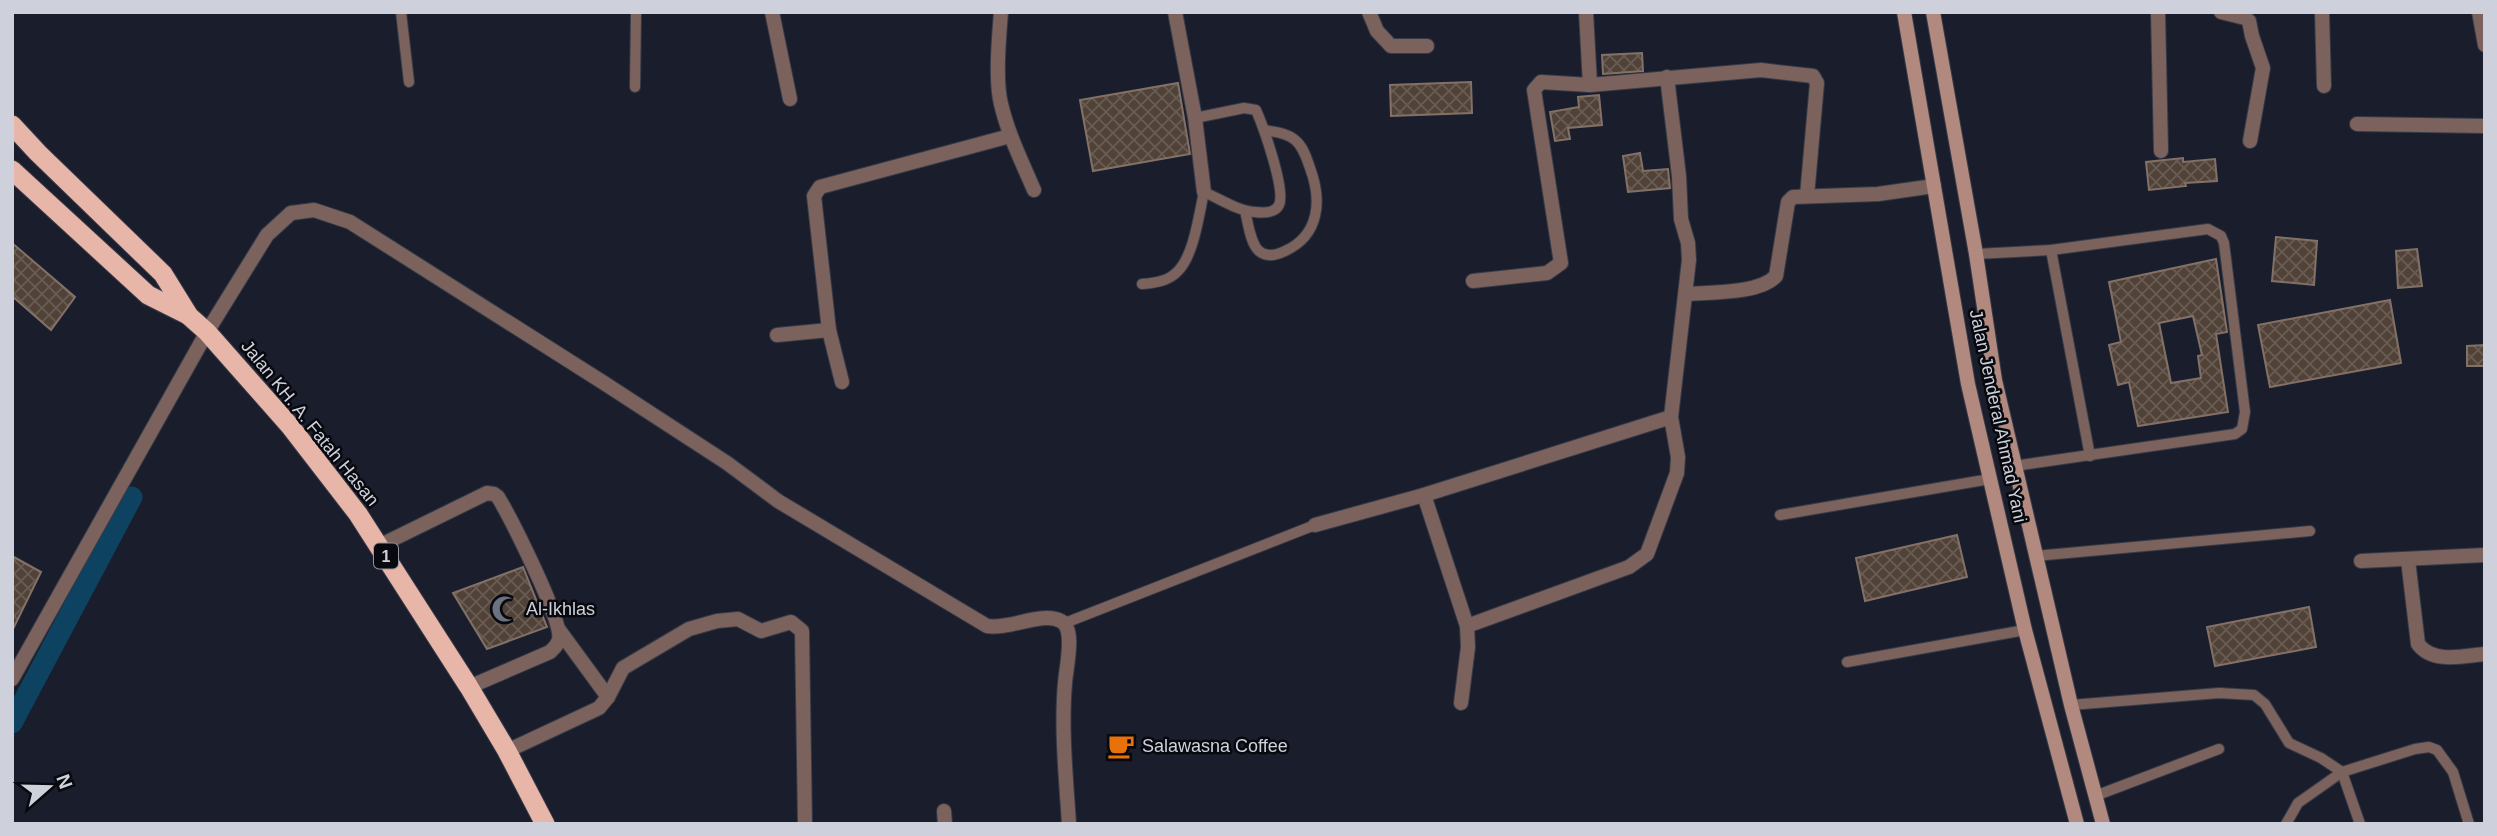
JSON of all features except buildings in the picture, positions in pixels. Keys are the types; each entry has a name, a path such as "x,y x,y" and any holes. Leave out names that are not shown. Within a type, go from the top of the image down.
{"highway":[{"name":"Jalan KH. A. Fatah Hasan","path":"12,125 37,153 163,274 189,316 208,332 290,426 358,514 469,687 507,751 545,824"},
{"name":"1","path":"12,170 148,295 189,316"}],"main road":[{"name":"Jalan Jenderal Ahmad Yani","path":"1904,12 1968,384 2025,630 2077,824"},
{"name":"Jalan Jenderal Ahmad Yani","path":"1933,12 1976,254 1995,380 2071,705 2103,824"},
{"path":"1968,384 1995,380"}],"street":[{"path":"772,12 789,99"},
{"path":"1001,12 1000,101 1010,135 1034,190"},
{"path":"1175,12 1195,117 1204,192"},
{"path":"1369,12 1377,31 1391,46 1427,46"},
{"path":"1586,12 1590,85"},
{"path":"2158,12 2161,151"},
{"path":"2221,12 2249,21 2263,68 2250,141"},
{"path":"2322,12 2324,86"},
{"path":"2479,12 2485,45"},
{"path":"1472,281 1547,273 1560,263 1534,90 1546,80 1590,85 1761,70 1813,76 1817,83 1807,196"},
{"path":"1467,626 1629,567 1643,558 1647,554 1677,473 1678,457 1671,417 1686,294 1688,243 1681,219 1679,176 1667,78"},
{"path":"2357,124 2485,126"},
{"path":"842,383 829,330 814,196 820,187 1010,135"},
{"path":"1686,294 1755,288 1770,282 1776,276 1788,202 1793,197 1878,194 1934,186"},
{"path":"12,678 208,332 267,235 291,213 314,210 351,222 604,383 802,515 987,626 1004,627 1045,619 1056,619 1065,623 1070,631 1065,686 1069,824"},
{"path":"777,335 829,330"},
{"path":"1315,525 1424,495 1671,417"},
{"path":"379,546 487,493 494,494 508,516 548,600 559,630 608,698"},
{"path":"1424,495 1467,626 1468,647 1461,704"},
{"path":"2361,561 2485,555"},
{"path":"2408,560 2418,644 2424,652 2439,657 2485,654"},
{"path":"507,751 598,708 608,698 623,668 689,629 717,621 738,619 761,631 792,622 802,631 806,824"},
{"path":"469,687 550,652 557,645 559,630"}],"lane":[{"path":"401,12 409,82"},
{"path":"635,87 636,12"},
{"path":"1142,284 1162,282 1178,272 1188,257 1204,192 1245,211 1269,212 1280,203 1279,186 1265,130 1256,110 1244,108 1195,117"},
{"path":"1245,211 1258,251 1268,256 1279,254 1300,241 1308,231 1318,207 1313,176 1307,158 1296,140 1265,130"},
{"path":"1976,254 2051,250 2208,229 2221,236 2224,243 2245,412 2242,429 2235,434 2014,466"},
{"path":"2051,250 2090,456"},
{"path":"1780,515 1990,479"},
{"path":"1065,623 1315,525"},
{"path":"2035,556 2310,531"},
{"path":"1847,662 2025,630"},
{"path":"2071,705 2218,693 2255,695 2265,704 2289,743 2321,758 2342,772 2360,824"},
{"path":"2286,824 2298,803 2342,772 2429,747 2437,750 2453,772 2469,824"},
{"path":"2095,796 2218,749"}],"waterway":[{"path":"12,723 132,497"}],"place":[{"name":"Al-Ikhlas","path":"505,609"},
{"name":"Salawasna Coffee","path":"1121,746"}]}
